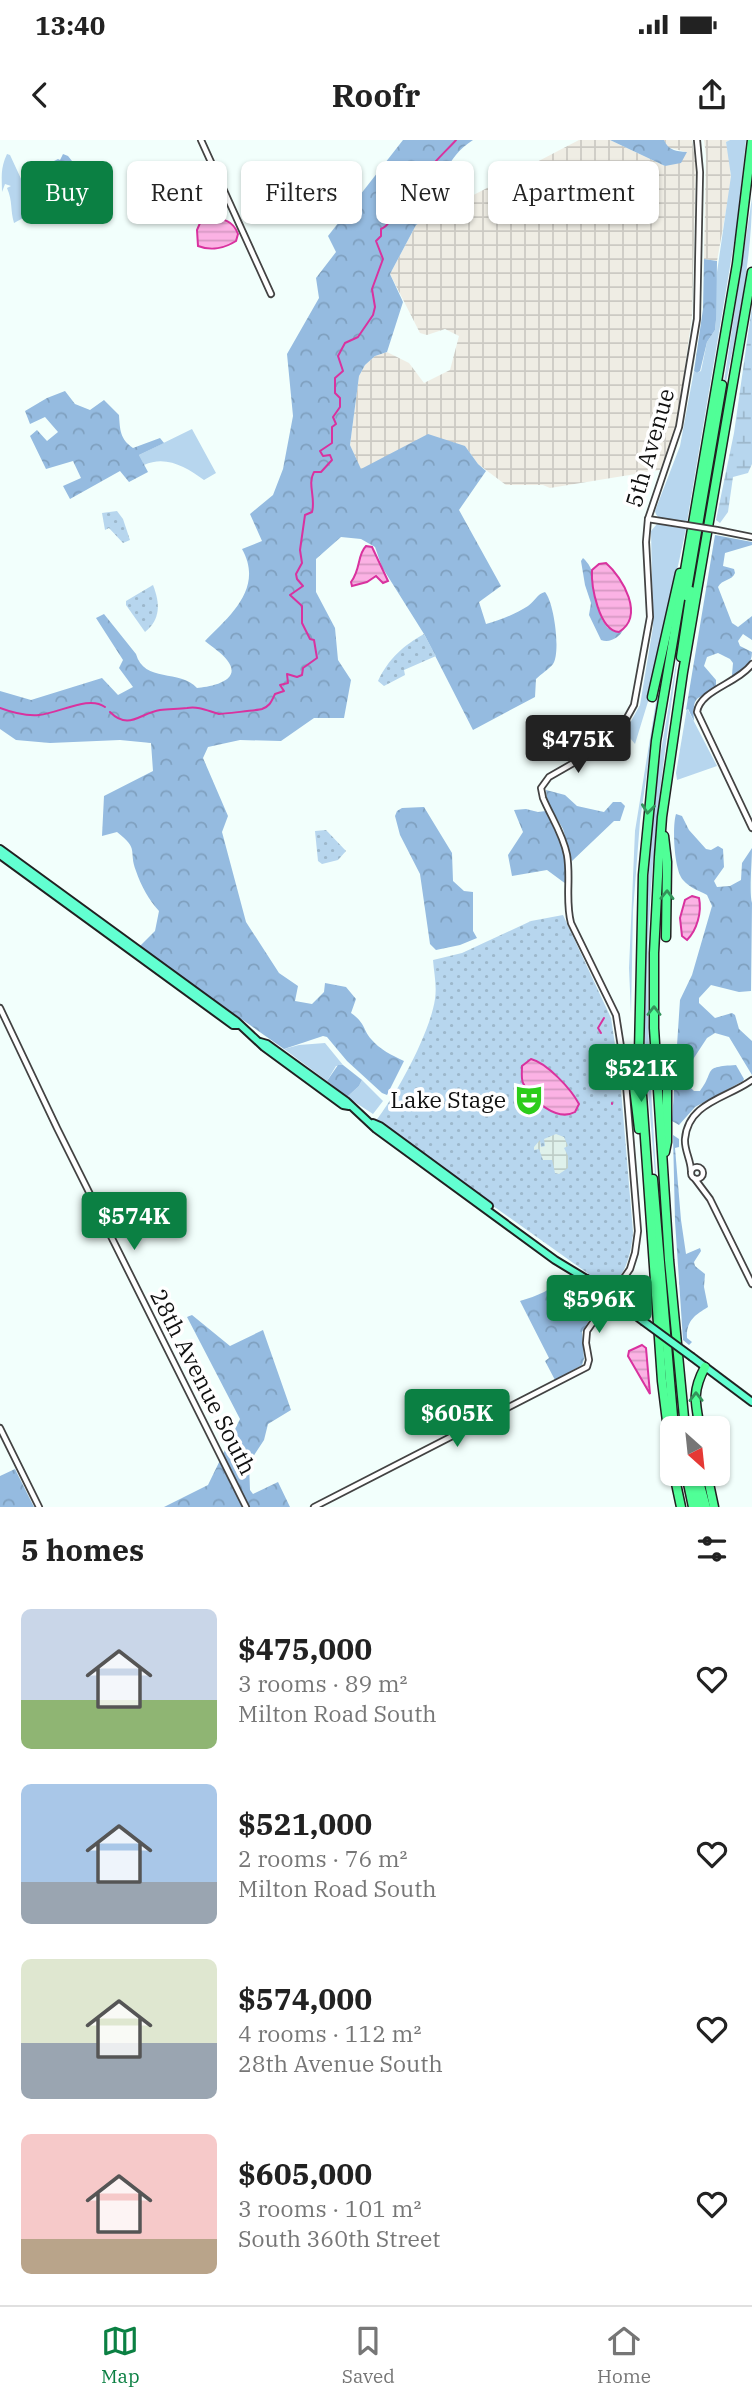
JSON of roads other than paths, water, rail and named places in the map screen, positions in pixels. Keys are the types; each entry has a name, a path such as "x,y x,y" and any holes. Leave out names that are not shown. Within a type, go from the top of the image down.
{"highway":[{"path":"665,1416 640,1055 639,958 643,875 656,741 689,524 737,264 752,140"},
{"path":"656,741 662,727 713,444 739,269 737,264"},
{"path":"666,937 667,853 660,806 690,596 752,272"},
{"path":"652,697 689,524"},
{"path":"662,820 654,953 654,1028 674,1323 684,1416"},
{"path":"640,1055 643,1062 675,1416"},
{"path":"631,1062 650,1208"},
{"path":"662,1162 667,1142 667,1068"},
{"path":"660,1128 659,1164 675,1416"},
{"path":"698,1416 695,1392 705,1367"},
{"path":"678,1486 684,1507"},
{"path":"683,1486 684,1507"},
{"path":"686,1486 692,1507"},
{"path":"696,1486 699,1507"},
{"path":"699,1486 706,1507"},
{"path":"710,1486 714,1507"}],"main road":[{"path":"0,849 233,1026 238,1025 343,1105 380,1126 752,1402"},
{"path":"0,855 106,929"},
{"path":"371,1122 376,1129 502,1221 588,1280"},
{"path":"502,1221 521,1229"}],"street":[{"path":"201,140 271,294"},
{"name":"5th Avenue","path":"610,1297 630,1269 638,1238 632,1143 621,1043 613,1007 571,923 568,909 569,871 565,848 541,788 549,777 610,742 619,732 634,705 650,617 646,542 648,519 679,427 697,319 700,172 697,140"},
{"path":"648,519 752,537"},
{"path":"752,664 733,682 702,698 698,706 698,718 752,828"},
{"name":"28th Avenue South","path":"0,1008 61,1136 247,1507"},
{"path":"710,1199 691,1176 685,1148 687,1128 694,1115 706,1105 752,1080"},
{"path":"685,1148 703,1171 702,1176 710,1199 752,1284"},
{"path":"691,1171 698,1167"},
{"path":"695,1179 702,1176"},
{"path":"314,1507 587,1367 587,1331 610,1297"},
{"path":"0,1428 39,1507"}],"waterway":[{"path":"110,712 129,721 163,710 196,708 219,714 262,709 269,705 275,694 284,691 280,685 288,683 287,674 297,677 302,675 303,668 317,658 314,640 310,639 302,623 302,606 290,595 303,586 296,574 302,563 300,550 305,515 312,512 313,507 312,477 314,472 321,472 332,460 330,455 323,456 320,451 332,443 332,427 336,424 333,417 340,407 340,398 335,393 335,378 343,371 338,356 345,343 358,337 373,315 375,307 372,289 383,259 376,241 381,236 381,229 389,222 395,206 406,205 408,193 421,185 433,164 456,140"},
{"path":"0,708 34,715 91,703 105,707"},
{"path":"601,1033 598,1028 604,1018"}],"place":[{"name":"Lake Stage","path":"529,1100"}]}
